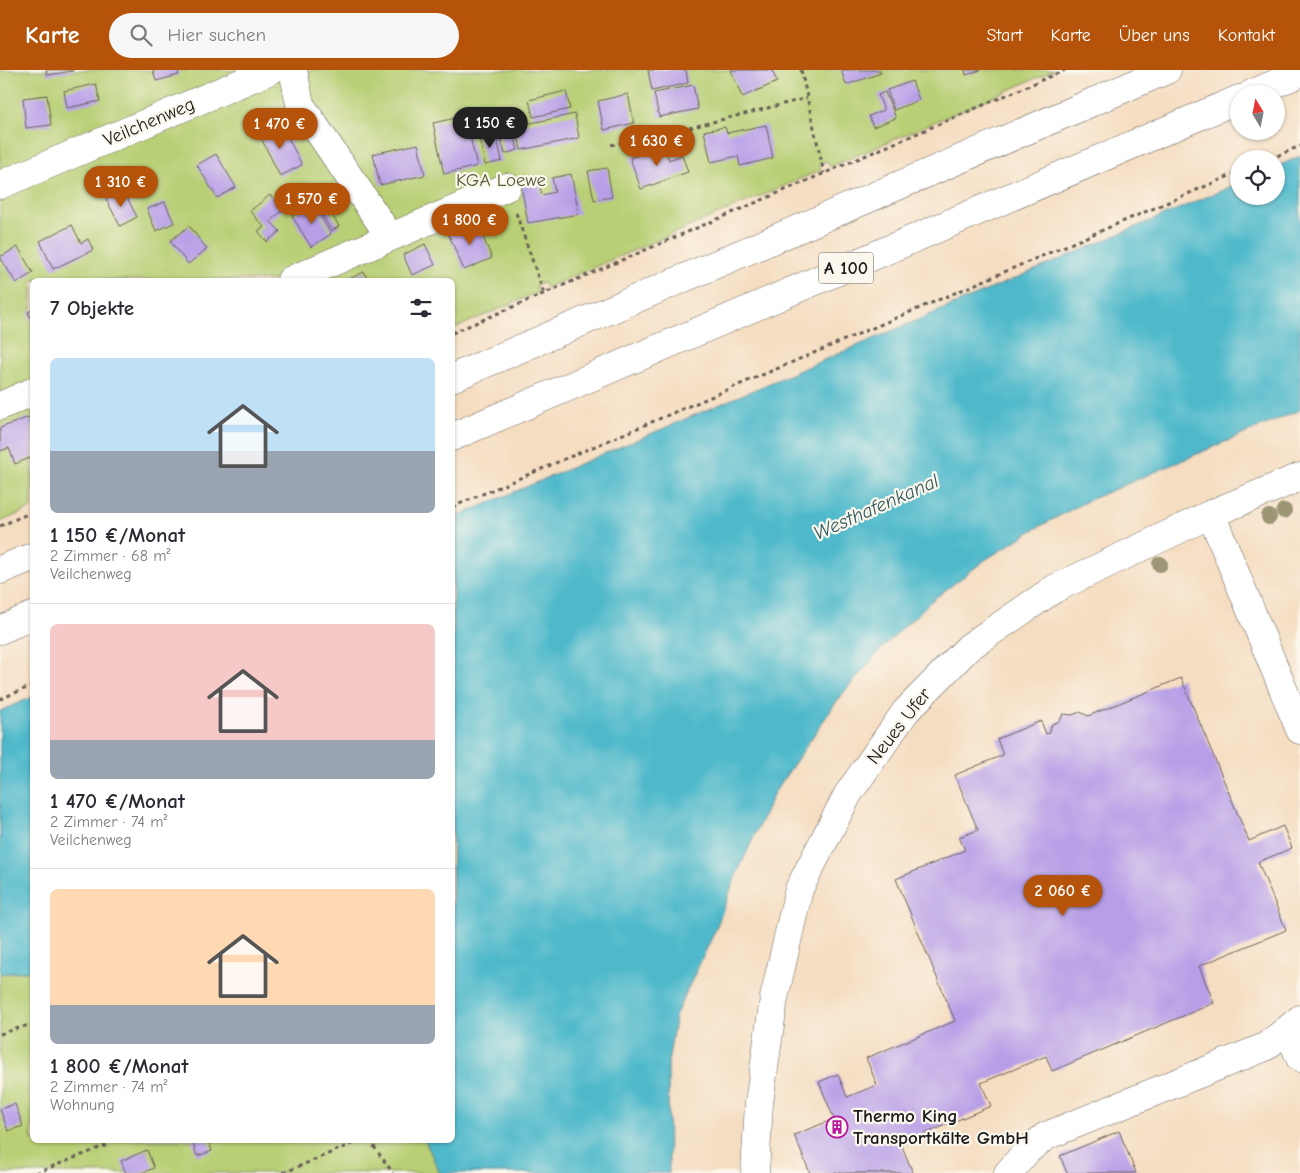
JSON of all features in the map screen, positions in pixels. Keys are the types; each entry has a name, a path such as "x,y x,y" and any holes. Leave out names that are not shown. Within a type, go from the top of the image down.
{"main road":[{"name":"Veilchenweg","path":"0,185 271,70"},
{"path":"293,70 300,104 390,237"},
{"path":"455,377 1167,70"},
{"path":"1272,85 1300,73"},
{"name":"A 100","path":"455,435 1230,103"},
{"path":"296,278 507,187"},
{"path":"0,406 30,393"},
{"name":"Neues Ufer","path":"755,1173 759,1103 774,998 799,889 853,786 906,711 969,647 1054,589 1211,514 1300,477"},
{"path":"1211,514 1300,730"},
{"path":"0,570 30,557"},
{"path":"0,630 30,617"},
{"path":"1016,1169 1028,1150 1046,1136 1265,1047 1294,1024 1300,1058"}],"path":[{"path":"801,70 824,173"},
{"path":"455,332 1065,70"},
{"path":"611,145 807,98"},
{"path":"1285,152 1300,146"},
{"path":"455,506 1230,176"},
{"path":"507,187 544,294"},
{"path":"0,526 30,513"},
{"path":"0,699 30,687"},
{"path":"0,1034 30,1025"},
{"path":"282,1173 354,1143"},
{"path":"371,1143 393,1173"},
{"path":"36,1173 110,1144"}],"green space":[{"name":"KGA Loewe","path":"0,70 1055,70 830,167 827,161 819,164 821,170 546,288 543,282 536,285 538,292 455,328 455,278 30,278 30,509 0,522"},
{"path":"30,970 30,1143 426,1143 440,1173 0,1173 0,974"}],"water":[{"name":"Westhafenkanal","path":"1300,156 1300,410 1087,501 1033,530 985,560 930,602 881,649 839,698 774,793 735,878 715,931 676,1014 668,1063 669,1173 440,1173 426,1143 455,1143 455,517 1230,187 1230,205 1285,205 1285,163"},
{"path":"30,698 30,970 0,974 0,711"}],"building":[{"path":"46,70 73,70 73,71 47,75"},
{"path":"153,70 178,70 179,75 156,81"},
{"path":"648,70 686,70 688,83 652,91"},
{"path":"731,70 772,70 777,82 742,97"},
{"path":"841,70 880,70 881,73 846,85"},
{"path":"965,70 981,70 966,75"},
{"path":"912,81 919,100 894,110 887,90"},
{"path":"96,84 100,101 67,108 64,91"},
{"path":"693,85 698,109 659,117 654,93"},
{"path":"566,91 570,109 533,117 529,100"},
{"path":"885,92 896,118 873,127 869,116 884,110 878,95"},
{"path":"628,94 634,123 604,130 598,101"},
{"path":"47,95 51,125 26,128 23,98"},
{"path":"575,114 579,138 521,150 516,126"},
{"path":"465,116 477,166 444,174 433,123"},
{"path":"281,124 302,165 280,176 259,134"},
{"path":"766,125 773,158 740,166 738,156 711,162 704,131 725,127 727,133"},
{"path":"513,131 518,150 505,154 500,135"},
{"path":"496,133 502,161 485,165 479,137"},
{"path":"418,144 425,175 380,185 373,154"},
{"path":"663,145 669,160 682,155 688,172 641,189 630,158"},
{"path":"216,154 236,187 217,198 197,165"},
{"path":"607,168 612,197 594,200 588,171"},
{"path":"571,174 579,214 528,223 521,186 539,182 542,195 555,192 552,178"},
{"path":"123,190 137,217 120,226 106,199"},
{"path":"270,195 283,210 270,221 280,231 267,242 258,231 264,227 250,211"},
{"path":"165,202 174,223 156,231 147,209"},
{"path":"313,203 331,234 311,247 292,216"},
{"path":"326,206 339,226 332,231 319,210"},
{"path":"476,221 492,258 464,270 448,233"},
{"path":"72,225 81,243 88,239 93,250 53,269 40,241"},
{"path":"189,226 207,249 188,264 170,241"},
{"path":"425,244 435,265 412,275 403,255"},
{"path":"18,247 33,273 16,283 0,257"},
{"path":"364,272 367,278 351,278"},
{"path":"29,417 30,458 15,464 9,448 0,451 0,428"},
{"path":"1181,678 1249,841 1283,826 1292,848 1258,862 1286,930 1199,966 1214,1003 1052,1071 1046,1056 981,1083 991,1106 901,1144 913,1173 810,1173 794,1135 834,1119 819,1082 838,1074 847,1097 877,1085 866,1058 955,1021 896,879 965,850 959,837 978,830 955,775 1003,755 997,739 1041,721 1046,734 1049,733 1052,724 1060,721 1063,714 1072,715 1080,712 1088,716"},
{"path":"15,1104 23,1126 8,1131 0,1109"},
{"path":"1119,1131 1136,1173 1067,1173 1060,1156"},
{"path":"193,1143 209,1143 212,1151 197,1156"},
{"path":"147,1150 154,1168 142,1173 126,1173 121,1161"}],"place":[{"name":"Thermo King Transportkälte GmbH","path":"837,1127"}]}
